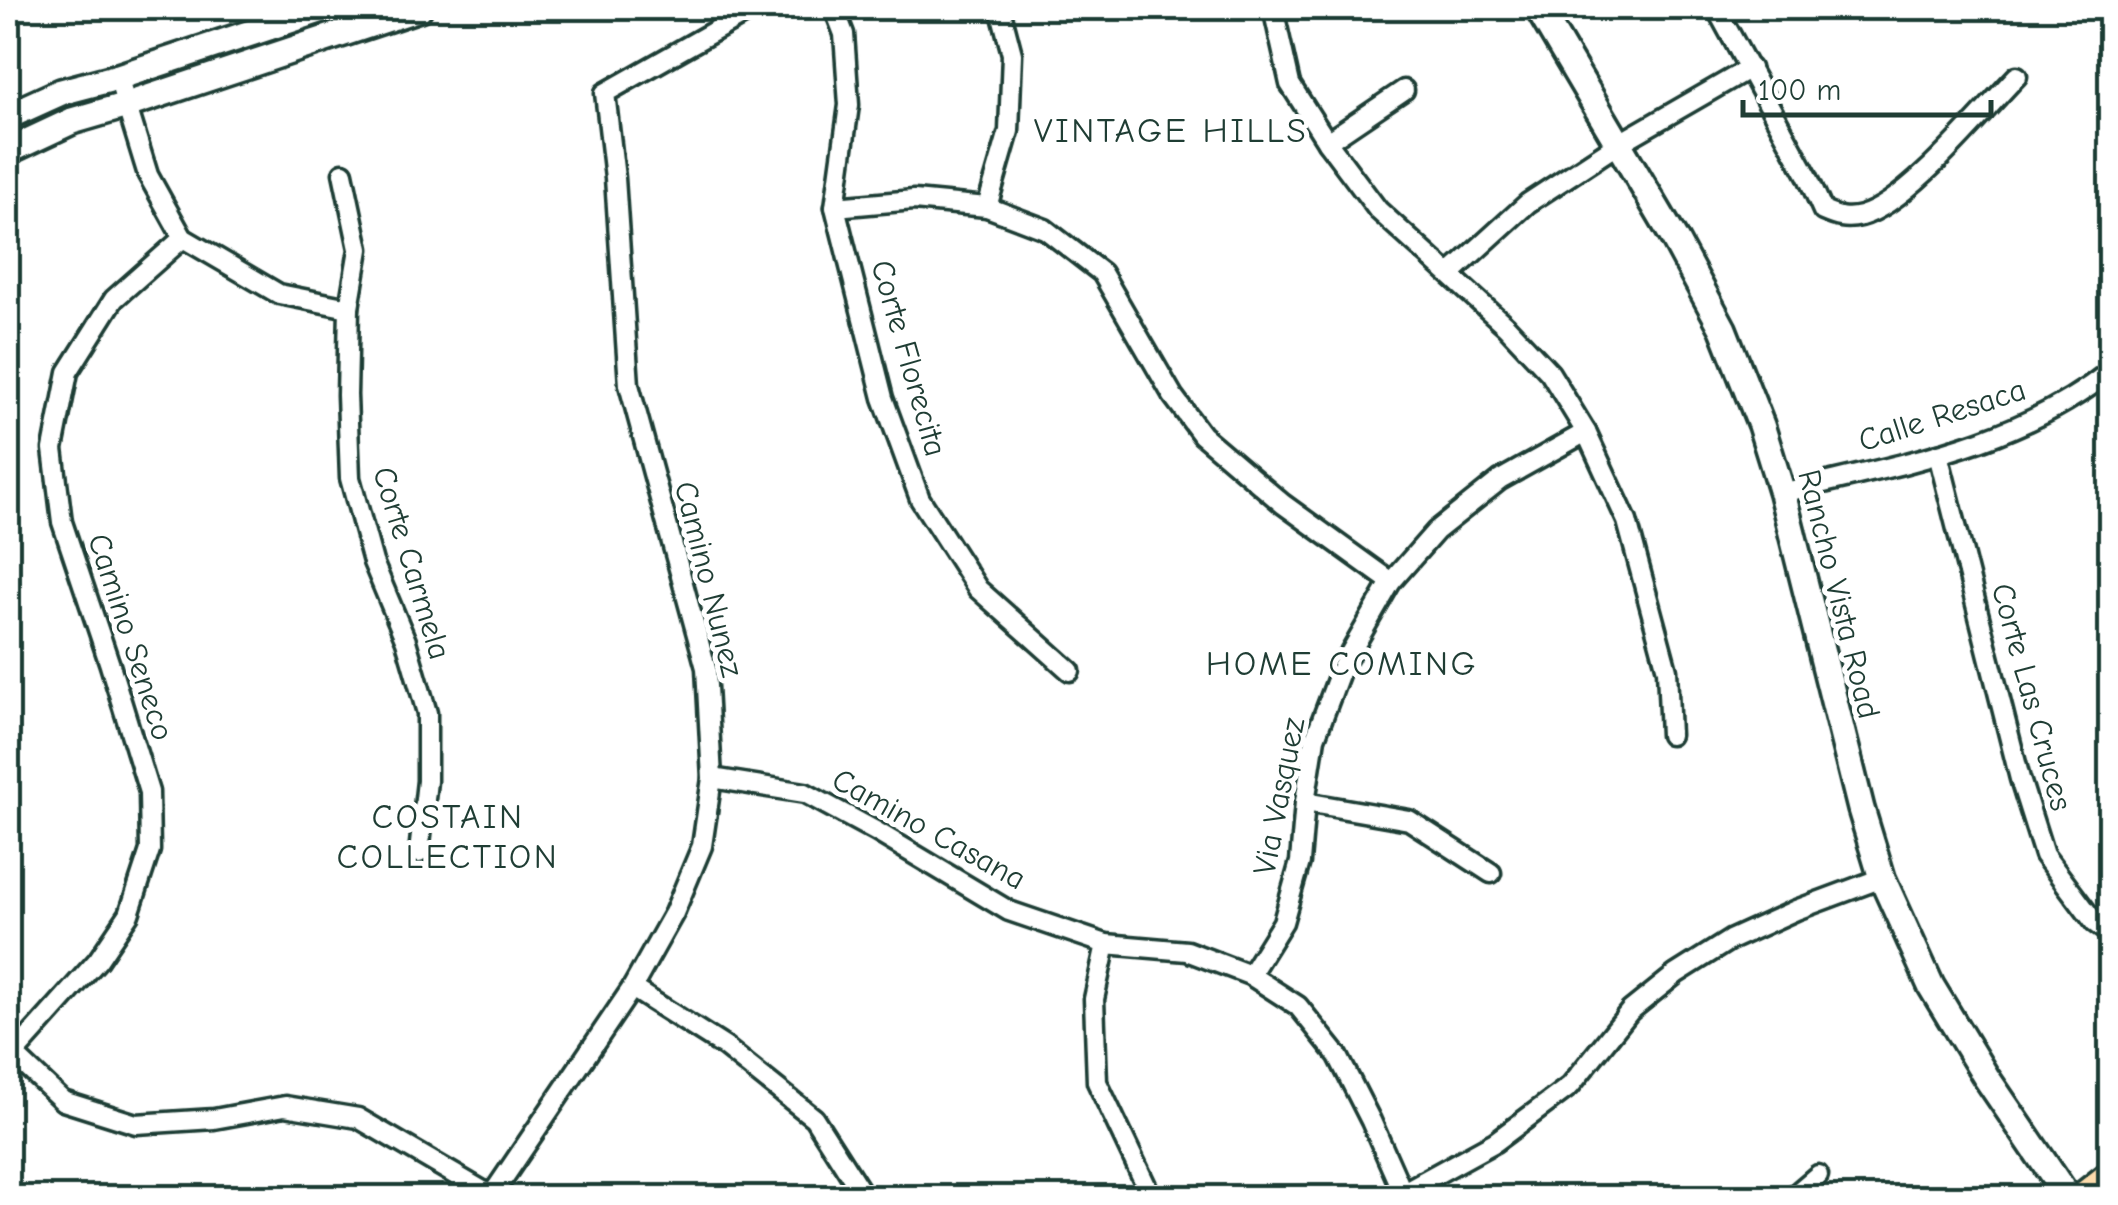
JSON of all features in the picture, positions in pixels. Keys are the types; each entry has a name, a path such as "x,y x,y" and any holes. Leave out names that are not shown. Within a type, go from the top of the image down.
{"main road":[{"path":"8,116 61,92 326,8"},
{"path":"8,150 72,121 420,8"},
{"name":"Rancho Vista Road","path":"1538,8 1674,238 1722,329 1762,424 1882,878 1931,986 1986,1077 2068,1198"},
{"path":"2082,1198 2110,1176"}],"street":[{"name":"Camino Nunez","path":"494,1196 632,988 674,913 702,846 712,778 706,668 629,384 605,93 755,8"},
{"name":"Corte Florecita","path":"834,8 844,34 849,105 836,208 883,398 920,499 978,589 1070,671"},
{"path":"986,207 1009,131 1012,54 1000,8"},
{"path":"1275,8 1290,84 1327,142 1378,210 1506,326 1550,373 1586,432 1627,521 1667,670 1670,735"},
{"path":"1716,8 1824,211 1841,219 1862,216 1885,206 1924,174 2017,76"},
{"path":"1450,274 1528,203 1618,144 1750,68"},
{"path":"118,77 148,175 183,238 278,294 350,308"},
{"path":"1327,142 1404,90"},
{"name":"Corte Carmela","path":"343,172 359,249 350,308 350,478 373,562 406,641 427,712 419,853"},
{"path":"836,208 914,200 986,207 1045,230 1102,273 1172,396 1202,436 1283,504 1390,582"},
{"name":"Camino Seneco","path":"10,1052 98,960 129,914 150,850 149,792 62,522 53,449 68,372 114,299 183,238"},
{"name":"Calle Resaca","path":"1782,493 1997,435 2049,412 2110,371"},
{"name":"Via Vasquez","path":"1250,975 1283,922 1300,862 1316,738 1340,670 1390,582 1436,531 1500,480 1586,432"},
{"name":"Corte Las Cruces","path":"1938,454 2020,779 2044,855 2095,922 2110,934"},
{"name":"Camino Casana","path":"712,778 804,793 1009,912 1106,944 1187,951 1250,975 1298,1006 1338,1056 1404,1195"},
{"path":"1306,802 1410,820 1492,873"},
{"path":"1404,1195 1495,1142 1570,1086 1630,1012 1676,974 1746,933 1882,878"},
{"path":"1106,944 1094,1000 1098,1082 1152,1198"},
{"path":"632,988 725,1047 814,1118 865,1198"},
{"path":"10,1052 63,1102 136,1124 214,1119 284,1106 358,1118 494,1196"},
{"path":"1791,1198 1818,1175"}],"district":[{"name":"VINTAGE HILLS","path":"1171,130"},
{"name":"HOME COMING","path":"1342,663"},
{"name":"COSTAIN COLLECTION","path":"448,836"}]}
